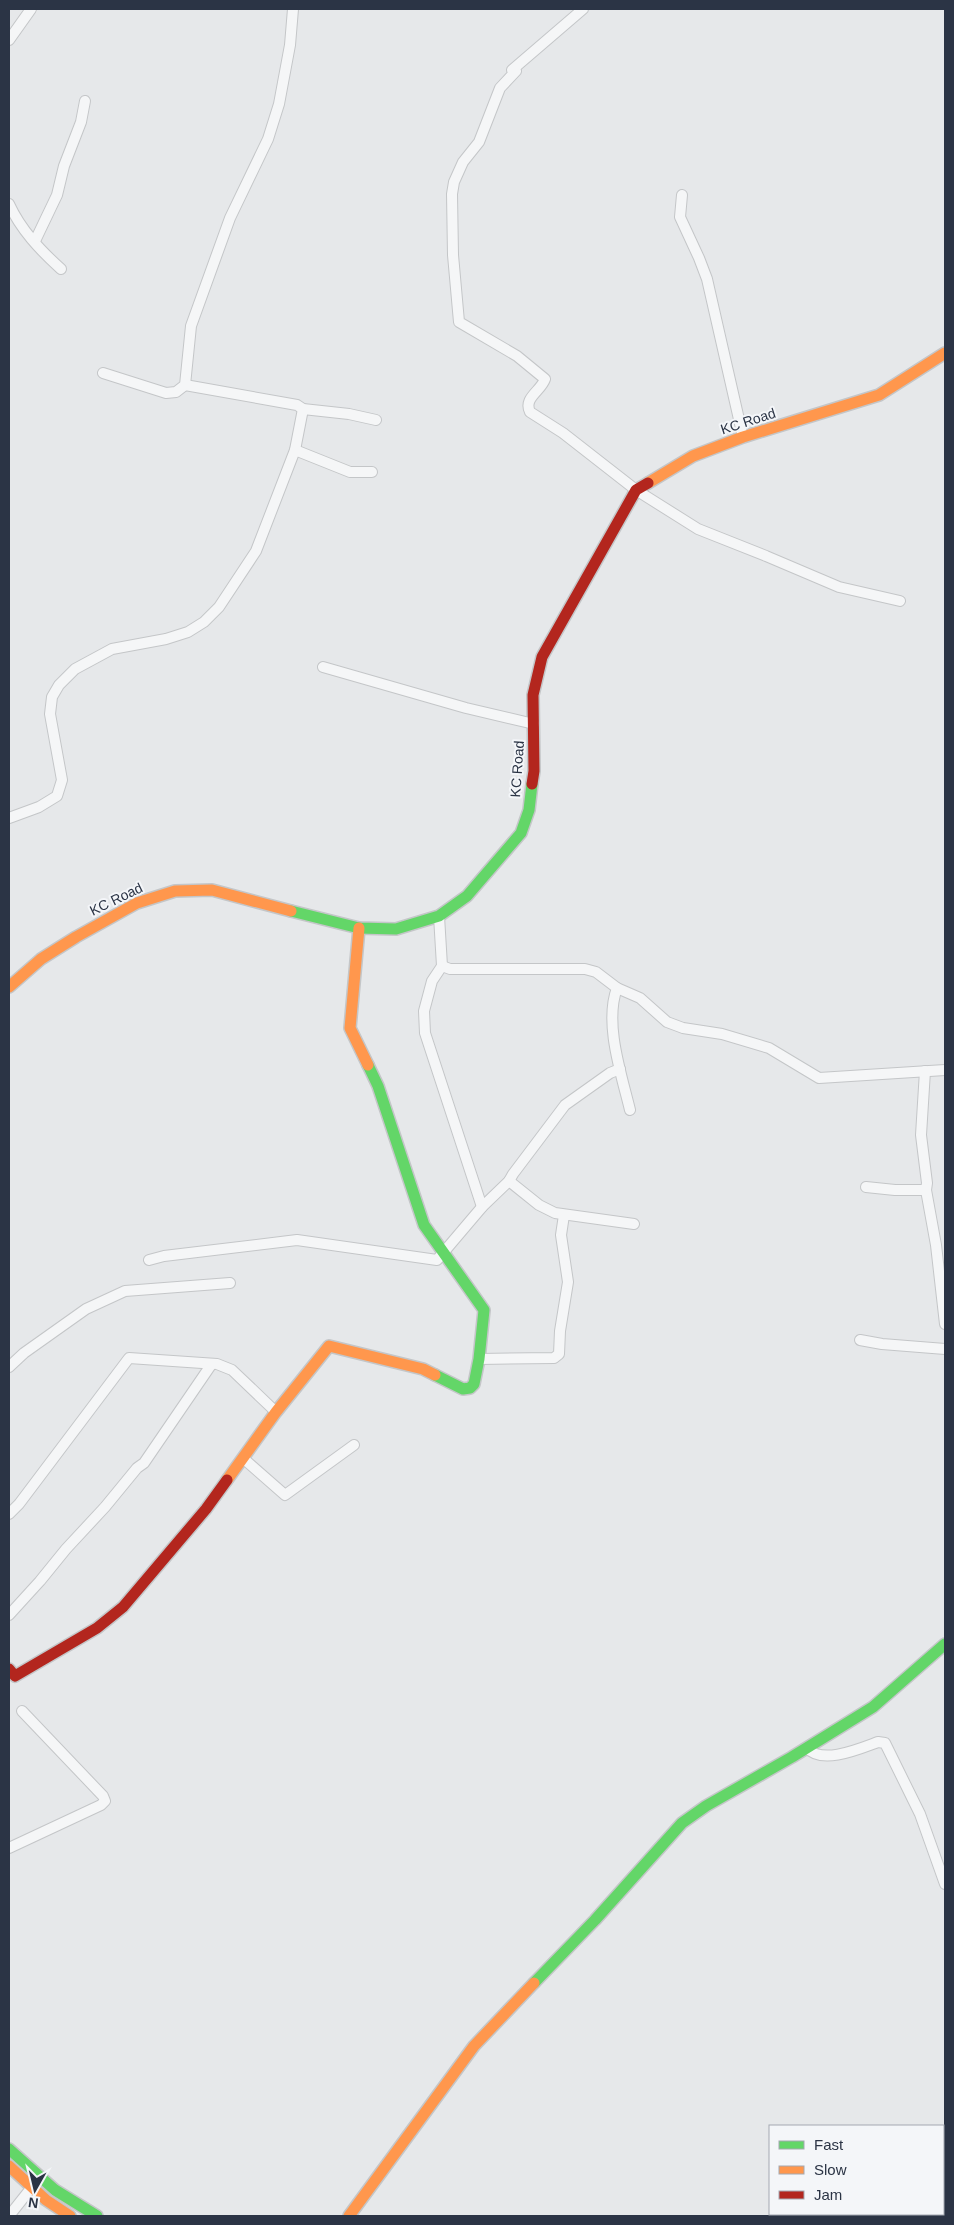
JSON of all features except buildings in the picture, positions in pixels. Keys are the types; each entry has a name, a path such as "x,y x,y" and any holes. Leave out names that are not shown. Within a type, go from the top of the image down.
{"main road":[{"name":"KC Road","path":"9,986 41,959 76,937 137,903 176,891 212,890 359,928 396,929 439,916 467,896 521,833 529,810 534,771 533,695 542,657 636,490 693,456 743,437 879,395 945,353"},
{"path":"9,1669 15,1676 96,1628 123,1607 206,1509 244,1460 276,1412 329,1346 422,1369 463,1390 470,1388 474,1384 479,1359 484,1310 424,1225 378,1086 350,1028 359,928"},
{"path":"349,2216 474,2046 595,1920 682,1823 706,1806 807,1748 872,1707 945,1644"},
{"path":"9,2149 40,2178 97,2216"},
{"path":"9,2166 31,2188 70,2216"}],"street":[{"path":"9,40 31,9"},
{"path":"103,373 166,393 176,392 185,385 192,326 230,218 268,140 279,104 290,45 293,9"},
{"path":"583,9 512,70 516,71 500,88 479,142 464,162 454,182 452,194 453,255 459,322 517,356 546,379 543,386 528,400 527,407 530,412 563,433 636,490 698,529 839,587 900,601"},
{"path":"35,241 57,195 64,166 81,122 85,101"},
{"path":"682,196 680,217 707,279 743,437"},
{"path":"9,204 18,223 35,241 37,247 61,269"},
{"path":"185,385 297,405 303,409 349,414 376,420"},
{"path":"9,818 39,807 57,796 62,780 50,714 52,697 59,685 75,669 112,649 166,639 188,632 204,622 219,607 256,551 295,450 303,409"},
{"path":"295,450 350,472 372,472"},
{"path":"323,667 466,708 534,724"},
{"path":"439,916 442,966 432,981 424,1011 424,1033 482,1207"},
{"path":"442,966 450,969 585,969 596,972 617,988 640,998 667,1022 683,1028 722,1034 769,1048 818,1078 945,1070"},
{"path":"617,988 613,998 611,1017 620,1069 630,1110"},
{"path":"149,1260 164,1256 297,1240 437,1260 482,1207 510,1181 513,1174 564,1105 610,1073 620,1069"},
{"path":"925,1071 921,1135 927,1183 926,1190 936,1245 945,1324"},
{"path":"510,1181 539,1205 556,1213 634,1224"},
{"path":"866,1187 895,1190 926,1190"},
{"path":"479,1359 554,1358 559,1354 560,1331 568,1282 562,1236 564,1215"},
{"path":"9,1367 24,1352 86,1310 125,1291 230,1283"},
{"path":"860,1340 882,1344 945,1348"},
{"path":"9,1514 19,1504 129,1358 217,1364 232,1370 276,1412"},
{"path":"9,1615 137,1468 144,1463 211,1365"},
{"path":"244,1460 285,1495 354,1445"},
{"path":"9,1848 105,1801 103,1796 22,1712"},
{"path":"807,1748 814,1754 824,1757 878,1742 886,1743 920,1814 945,1884"},
{"path":"9,2216 40,2178"}],"shaded area":[{"path":"944,2148 945,2216 895,2216 944,2215"}],"traffic: fast":[{"path":"291,911 359,928 396,929 439,916 467,896 521,833 529,810 532,784"},
{"path":"368,1065 378,1086 424,1225 484,1310 479,1359 474,1384 470,1388 463,1389 435,1375"},
{"path":"534,1983 595,1920 682,1823 706,1806 792,1757 873,1707 945,1644"},
{"path":"9,2149 55,2190 97,2216"}],"traffic: slow":[{"path":"648,483 693,456 743,437 879,395 945,353"},
{"path":"9,987 41,959 76,937 137,903 175,891 212,890 291,911"},
{"path":"359,928 350,1028 368,1065"},
{"path":"227,1480 276,1412 329,1346 423,1369 435,1375"},
{"path":"349,2216 474,2046 534,1983"},
{"path":"9,2166 46,2200 70,2216"}],"traffic: jam":[{"path":"532,784 534,771 533,695 542,657 636,490 648,483"},
{"path":"9,1669 15,1676 97,1628 123,1607 206,1509 227,1480"}]}
